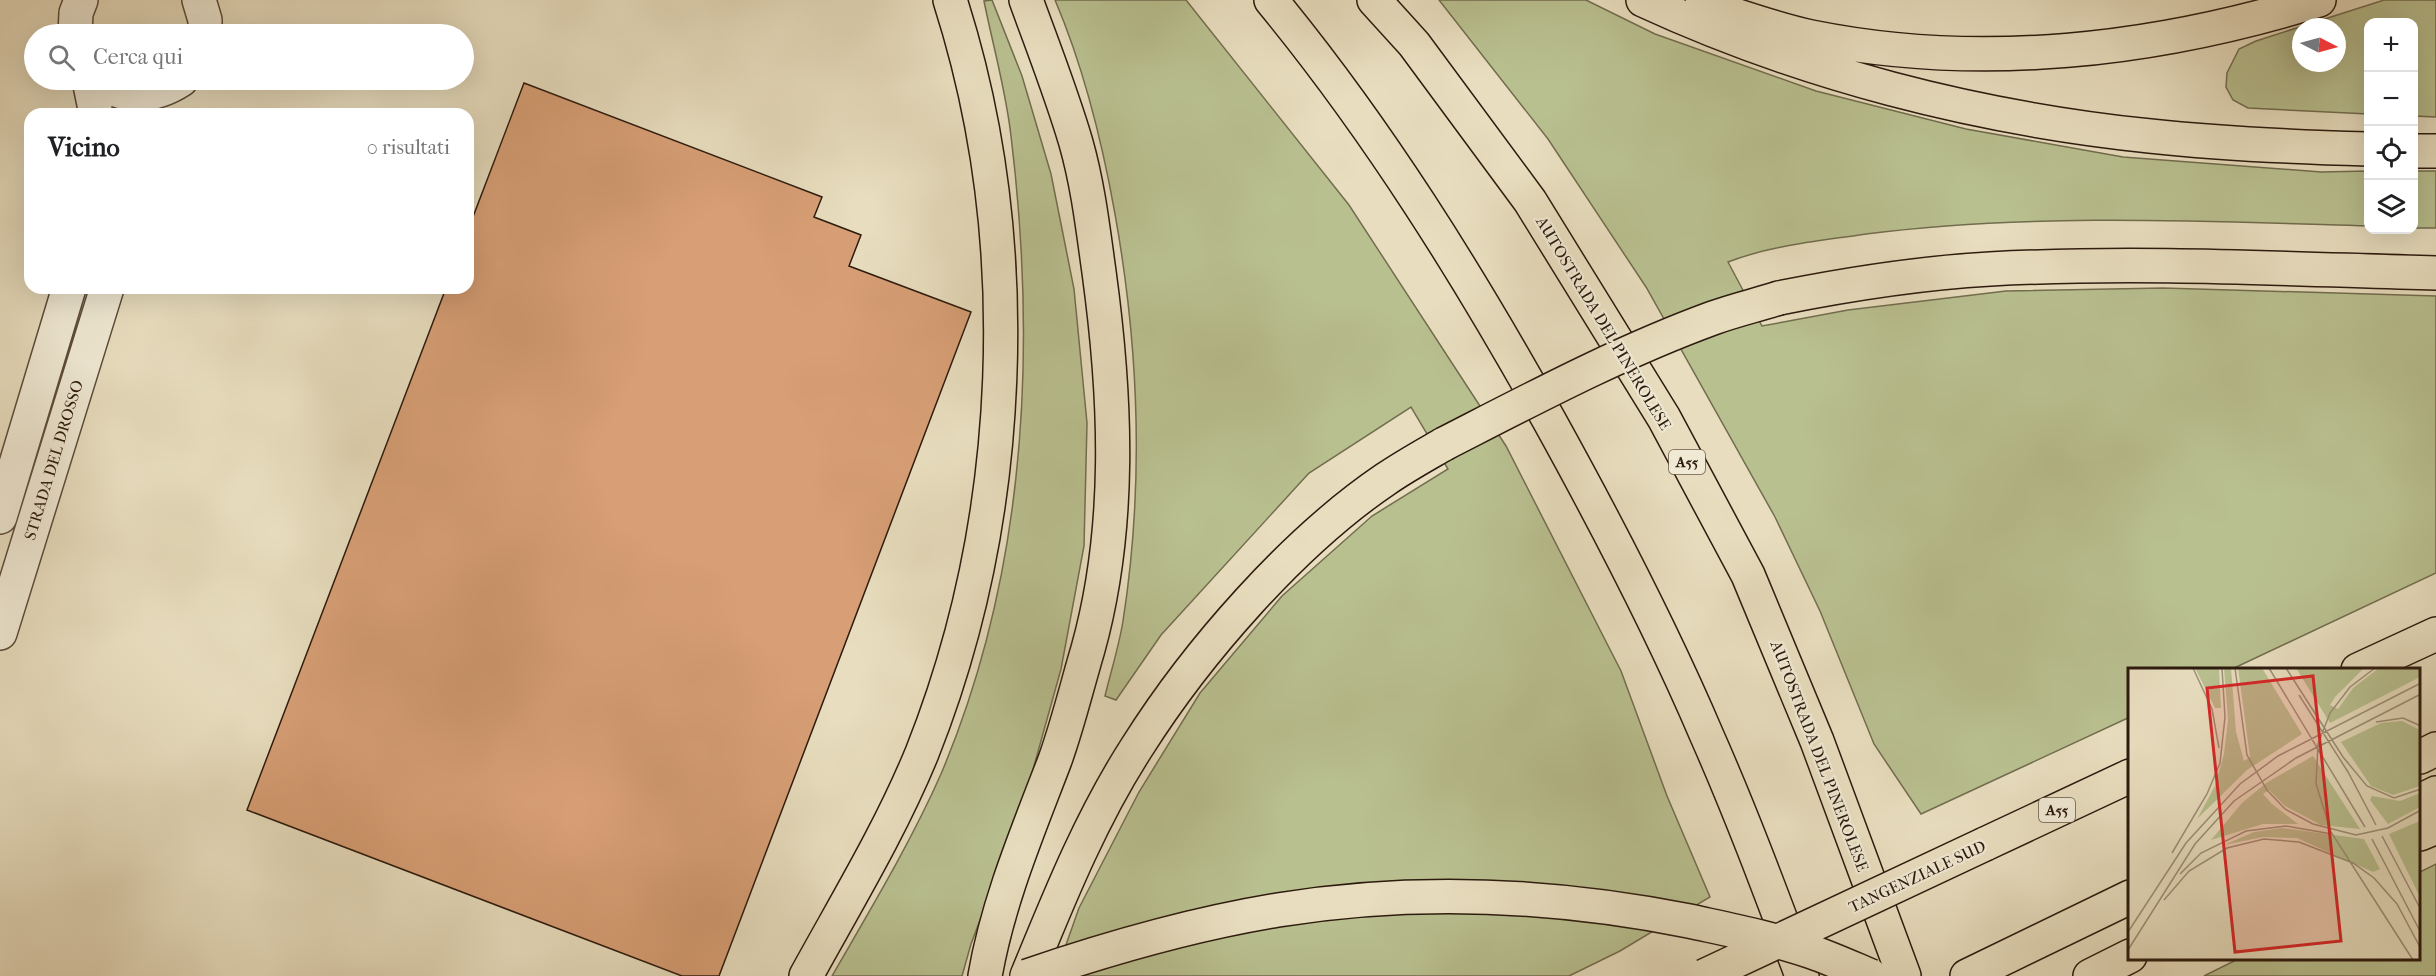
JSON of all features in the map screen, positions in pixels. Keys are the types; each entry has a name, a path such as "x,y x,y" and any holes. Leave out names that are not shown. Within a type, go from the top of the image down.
{"highway":[{"path":"806,976 898,808 922,753 946,684 969,603 986,523 995,445 999,369 999,284 992,191 980,111 950,0"},
{"path":"985,976 990,945 1006,890 1055,758 1089,646 1109,531 1112,475 1109,349 1092,215 1076,145 1026,0"},
{"path":"1271,0 1310,47 1377,138 1449,250 1508,346 1606,524 1707,735 1802,976"},
{"name":"AUTOSTRADA DEL PINEROLESE","path":"1374,0 1414,45 1530,201 1664,418 1748,575 1817,741 1904,976"},
{"path":"1642,0 1699,25 1813,66 1896,90 1992,112 2150,136 2364,149"},
{"path":"1689,0 1809,36 1872,47 1939,53 2013,54 2119,46 2175,37 2239,23 2319,0"},
{"path":"2418,151 2436,151"},
{"path":"1027,976 1091,830 1136,747 1187,675 1258,592 1321,531 1386,479 1444,444 1586,372 1714,318 1779,298 1848,285 2001,269 2072,266 2436,273"},
{"path":"2362,668 2436,634"},
{"path":"2421,756 2436,749"},
{"name":"TANGENZIALE SUD","path":"1704,976 2128,777"},
{"path":"2421,800 2436,793"},
{"path":"2421,834 2436,827"},
{"path":"1760,867 1790,976"},
{"path":"1027,976 1087,955 1192,927 1279,910 1361,901 1450,895 1592,904 1659,915 1734,930 1812,952 1871,976"},
{"path":"1967,976 2128,898"},
{"path":"2090,976 2128,957"}],"street":[{"path":"75,24 76,13 81,0"},
{"path":"199,0 205,24"},
{"path":"91,90 95,108"},
{"path":"115,90 132,94 171,94"},
{"name":"STRADA DEL DROSSO","path":"0,517 67,294"},
{"name":"STRADA DEL DROSSO","path":"0,633 105,294"}],"green space":[{"path":"992,0 1022,76 1051,174 1074,289 1087,423 1084,546 1061,669 1022,809 971,944 962,976 832,976 903,851 941,774 969,698 991,620 1007,540 1018,460 1023,379 1023,298 1019,217 1009,119 984,1"},
{"path":"1055,0 1186,0 1349,205 1506,446 1621,671 1667,796 1710,897 1620,951 1569,976 1055,976 1079,908 1139,792 1200,693 1282,596 1372,516 1448,469 1411,407 1309,473 1161,635 1116,700 1105,696 1121,630 1130,570 1136,468 1134,366 1123,264 1104,159 1075,52"},
{"path":"1439,0 1586,0 1655,34 1816,91 1966,129 2123,157 2321,172 2364,171 2364,226 2117,220 1991,223 1928,227 1814,241 1762,251 1728,262 1762,326 1848,310 2006,291 2163,288 2436,296 2436,573 2234,668 2128,668 2128,718 1921,814 1874,744 1820,611 1775,517 1646,287 1548,139"},
{"path":"2384,0 2436,0 2436,117 2418,116 2418,18 2364,18 2364,114 2248,108 2233,100 2226,87 2227,73 2239,49 2292,29 2292,72 2346,72 2346,18 2328,18"},
{"path":"2418,171 2436,171 2436,228 2418,228"},
{"path":"2436,864 2436,976 2204,976 2234,961 2421,961 2421,872"}],"building":[{"path":"524,83 822,197 814,217 861,235 849,266 971,312 719,976 682,976 247,810 444,294 474,294 474,214"}]}
